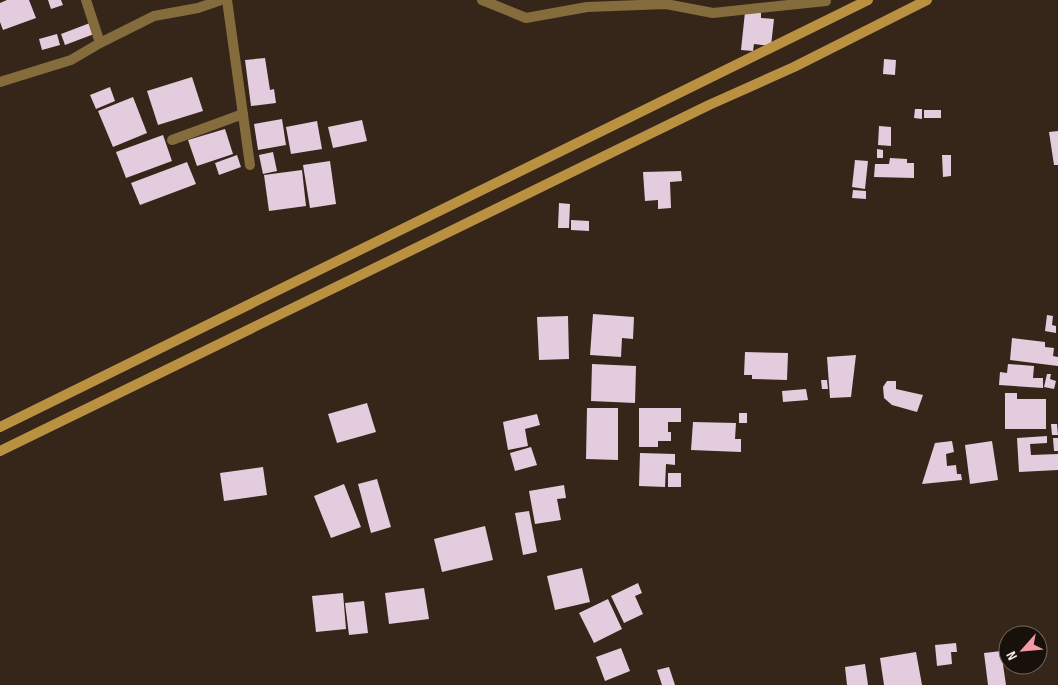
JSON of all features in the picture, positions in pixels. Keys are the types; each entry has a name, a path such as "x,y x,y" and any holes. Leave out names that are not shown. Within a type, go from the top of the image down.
{"main road":[{"path":"0,427 868,0"},
{"path":"0,451 710,105 794,67 926,0"}],"street":[{"path":"86,0 100,43"},
{"path":"0,82 71,60 154,16 198,8 221,0"},
{"path":"227,0 250,165"},
{"path":"482,0 526,18 588,7 666,4 713,13 826,1"},
{"path":"172,140 243,114"}],"building":[{"path":"7,0 29,0 36,18 3,30 0,22 0,3"},
{"path":"48,0 61,0 63,5 51,9"},
{"path":"745,12 761,13 761,18 774,19 771,46 754,44 753,51 741,50"},
{"path":"90,23 94,34 65,45 61,34"},
{"path":"57,34 60,45 42,50 39,39"},
{"path":"265,58 270,90 274,89 276,103 251,106 245,60"},
{"path":"884,59 896,60 895,75 883,74"},
{"path":"192,77 203,111 158,125 147,91"},
{"path":"110,87 115,101 96,109 90,95"},
{"path":"133,97 147,133 113,147 98,111"},
{"path":"915,109 922,109 922,119 914,118"},
{"path":"924,110 941,110 941,118 924,118"},
{"path":"282,119 286,145 258,150 254,124"},
{"path":"362,120 367,141 333,148 328,127"},
{"path":"317,121 322,149 291,154 286,127"},
{"path":"879,126 891,127 891,146 878,145"},
{"path":"225,129 233,154 197,166 188,140"},
{"path":"1058,131 1058,165 1054,165 1049,132"},
{"path":"163,135 172,161 126,178 116,152"},
{"path":"877,149 883,150 883,158 877,158"},
{"path":"273,152 277,171 263,174 259,155"},
{"path":"237,155 241,167 219,175 215,163"},
{"path":"942,155 951,155 951,176 943,177"},
{"path":"890,158 907,159 907,163 914,163 914,178 874,177 875,164 889,164"},
{"path":"855,160 868,161 865,189 852,187"},
{"path":"330,161 336,204 310,208 303,165"},
{"path":"187,162 196,184 140,205 131,183"},
{"path":"302,170 306,206 269,211 264,175"},
{"path":"681,171 682,181 670,182 671,208 658,209 658,200 645,201 643,172"},
{"path":"853,190 866,191 866,199 852,198"},
{"path":"559,203 570,204 569,228 558,228"},
{"path":"571,220 589,221 589,231 571,230"},
{"path":"593,314 634,317 633,339 622,338 621,357 590,355"},
{"path":"1047,315 1053,316 1052,325 1056,326 1056,333 1045,331"},
{"path":"568,316 569,359 539,360 537,317"},
{"path":"1012,338 1045,342 1045,347 1054,348 1053,356 1058,357 1058,366 1010,360"},
{"path":"745,352 788,353 787,380 752,379 752,375 744,375"},
{"path":"856,355 851,397 830,398 827,357"},
{"path":"592,364 636,366 635,403 591,401"},
{"path":"1008,364 1034,366 1033,378 1043,378 1043,388 999,385 1000,372 1007,373"},
{"path":"1047,374 1051,374 1050,379 1056,381 1054,389 1044,387"},
{"path":"821,380 827,380 828,389 822,389"},
{"path":"887,381 896,381 896,389 923,395 917,412 892,405 884,398 883,387"},
{"path":"806,389 808,400 783,402 782,391"},
{"path":"1005,393 1017,393 1017,399 1046,399 1046,429 1005,429"},
{"path":"367,403 376,432 337,443 328,414"},
{"path":"587,408 618,408 618,460 586,459"},
{"path":"639,408 681,408 681,422 668,422 668,432 671,432 671,441 658,441 658,447 639,447"},
{"path":"739,413 747,413 747,423 739,423"},
{"path":"537,414 540,425 525,429 528,446 508,450 503,422"},
{"path":"693,422 736,423 735,439 741,439 741,452 691,450"},
{"path":"1051,424 1057,424 1058,435 1052,435"},
{"path":"1047,436 1047,443 1030,444 1031,455 1058,454 1058,470 1019,472 1017,438"},
{"path":"1053,438 1058,438 1058,451 1054,451"},
{"path":"952,441 954,452 946,454 947,466 956,465 957,474 961,474 962,480 922,484 935,443"},
{"path":"992,441 998,480 970,484 965,445"},
{"path":"531,447 537,465 515,471 510,453"},
{"path":"640,453 675,454 675,465 666,464 665,487 639,486"},
{"path":"263,467 267,495 224,501 220,473"},
{"path":"668,473 681,473 681,487 668,487"},
{"path":"377,479 391,527 371,533 358,484"},
{"path":"344,484 361,527 331,538 314,496"},
{"path":"564,485 566,498 557,499 561,520 535,524 529,491"},
{"path":"529,511 537,552 523,555 515,513"},
{"path":"485,526 493,560 442,572 434,539"},
{"path":"582,568 590,602 555,610 547,576"},
{"path":"638,583 642,593 635,596 643,614 624,623 611,596"},
{"path":"424,588 429,619 389,624 385,593"},
{"path":"343,593 346,629 316,632 312,596"},
{"path":"608,599 622,629 594,643 579,613"},
{"path":"364,601 368,633 349,635 345,603"},
{"path":"956,643 957,652 951,652 952,664 937,666 935,645"},
{"path":"621,648 630,671 605,681 596,657"},
{"path":"998,651 998,675 1005,675 1006,685 988,685 984,653"},
{"path":"916,652 922,685 884,685 880,658"},
{"path":"865,664 868,685 847,685 845,667"},
{"path":"669,667 675,685 662,685 657,670"}]}
